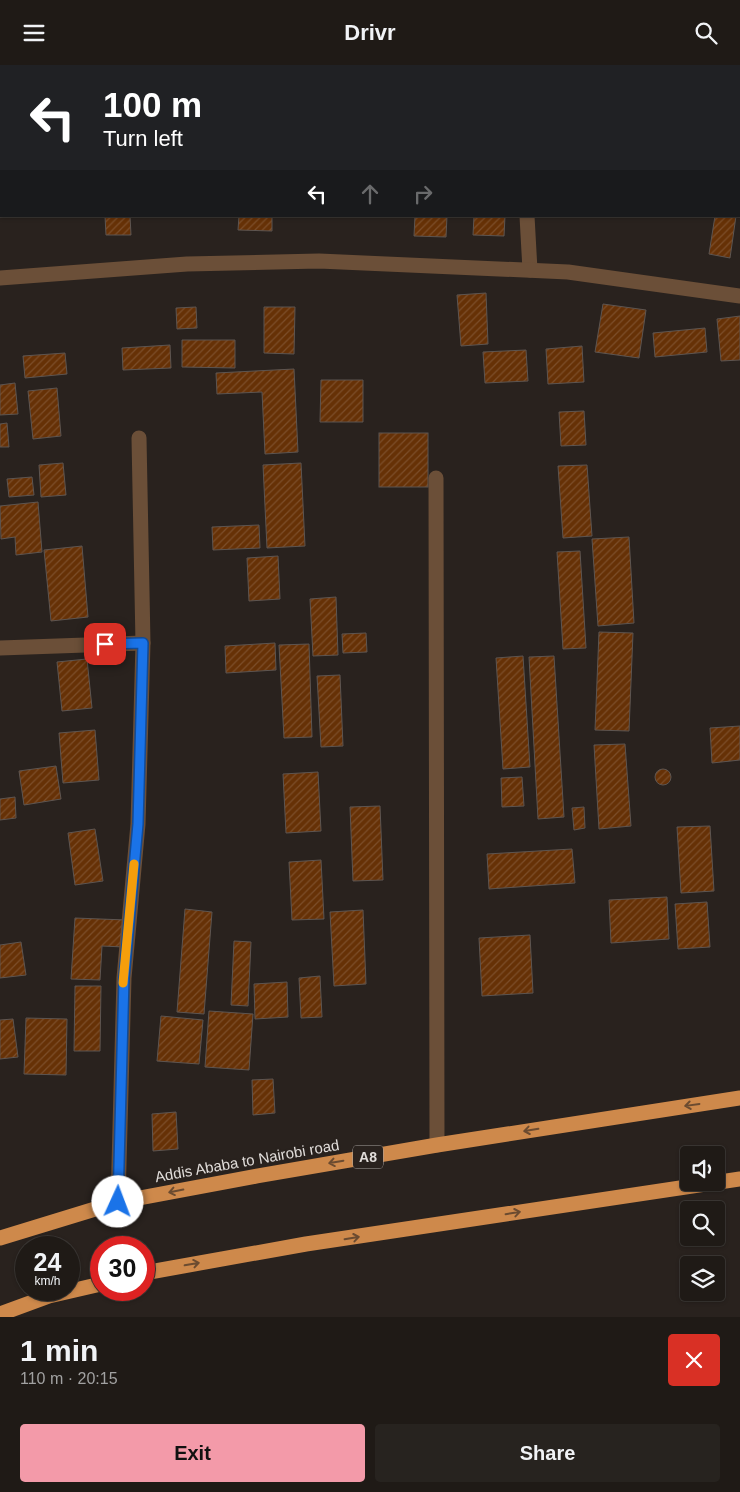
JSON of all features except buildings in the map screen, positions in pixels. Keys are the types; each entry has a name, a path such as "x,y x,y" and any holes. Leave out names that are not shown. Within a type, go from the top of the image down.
{"highway":[{"name":"Addis Ababa to Nairobi road","path":"0,1238 118,1202 437,1145 740,1097"},
{"path":"155,1271 306,1244 740,1179"},
{"path":"0,1314 49,1296 90,1286"}],"street":[{"path":"527,217 530,270"},
{"path":"0,278 187,263 318,261 568,272 740,296"},
{"path":"118,1202 124,978 138,824 143,643 139,438"},
{"path":"436,478 437,1145"},
{"path":"0,648 143,643"}],"slow traffic":[{"path":"123,983 134,864"}],"route":[{"path":"105,644 143,643 138,824 124,978 118,1202"}]}
